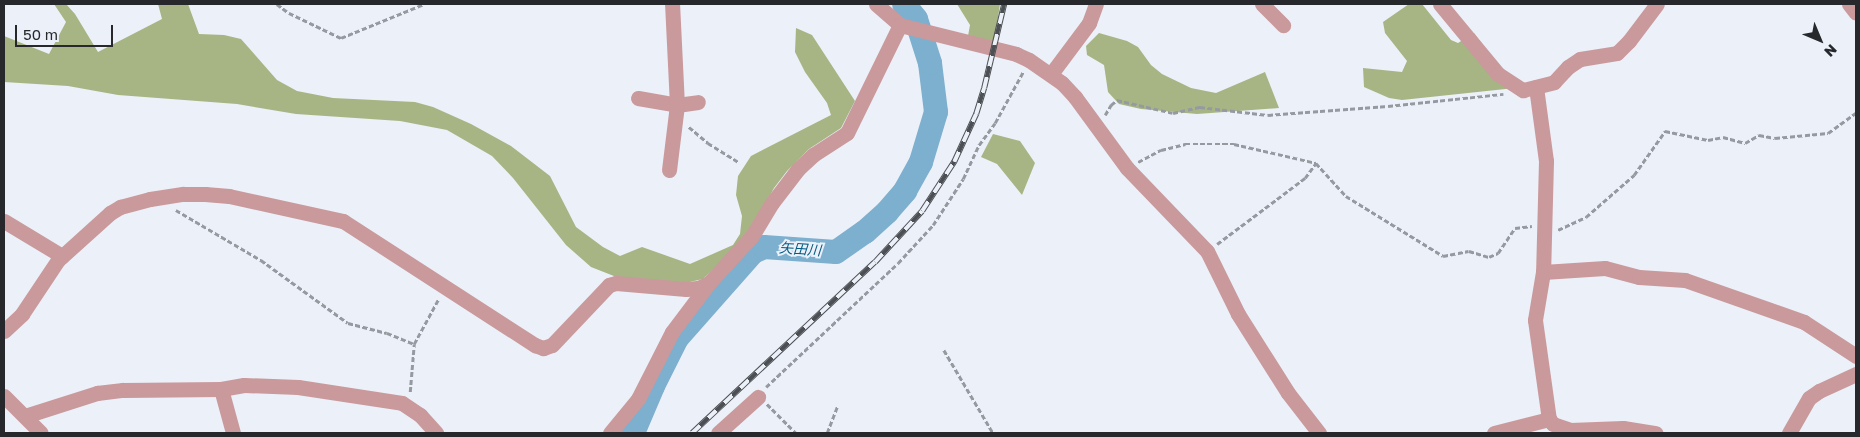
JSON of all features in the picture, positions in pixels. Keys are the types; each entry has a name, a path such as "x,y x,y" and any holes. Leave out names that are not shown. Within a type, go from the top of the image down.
{"street":[{"path":"669,170 677,105 672,4"},
{"path":"876,4 903,26 934,32 1016,54 1029,60 1051,74 1075,97 1126,168 1207,251 1238,314 1288,393 1319,433"},
{"path":"1051,74 1090,23 1096,4"},
{"path":"1262,4 1283,25"},
{"path":"1440,4 1498,74 1530,89 1554,82 1568,67 1580,59 1617,53 1629,41 1657,4"},
{"path":"1849,4 1856,13"},
{"path":"610,433 638,398 672,332 709,283 752,236 772,203 798,169 847,132 903,26"},
{"path":"1530,89 1546,161 1542,272 1535,320 1549,419 1553,424 1571,432 1622,428 1656,433"},
{"path":"638,98 677,105 698,102"},
{"path":"4,331 22,314 47,273 99,221 120,207 150,199 183,194 229,196 344,221 543,348 557,342 609,285 616,283 686,289 698,288 709,283"},
{"path":"4,221 62,256"},
{"path":"1542,272 1592,267 1606,268 1639,277 1685,280 1804,322 1856,356"},
{"path":"1789,433 1809,398 1856,374"},
{"path":"25,416 98,393 123,390 221,388 244,385 298,387 340,392 409,406 436,433"},
{"path":"221,388 233,433"},
{"path":"4,396 41,433"},
{"path":"718,433 758,397"},
{"path":"1494,433 1549,419"}],"path":[{"path":"277,4 289,13 341,38 424,4"},
{"path":"796,433 758,397 770,382 898,263 933,224 963,179 979,146 995,123 1029,60"},
{"path":"1098,130 1110,105 1117,100 1173,113 1200,107 1268,115 1475,98 1530,89"},
{"path":"677,105 686,124 695,134 739,162"},
{"path":"1126,168 1161,150 1185,144 1234,144 1316,163 1346,196 1443,256 1469,251 1490,257 1498,252 1515,228 1543,231 1571,226 1604,201 1639,169 1665,131 1708,140 1723,137 1734,138 1745,143 1758,135 1775,138 1828,133 1856,113"},
{"path":"1207,251 1246,224 1278,197 1305,178 1316,163"},
{"path":"173,208 261,260 348,323 387,333 414,344"},
{"path":"409,406 414,344 445,286"},
{"path":"944,350 994,433"},
{"path":"827,433 837,407"}],"green space":[{"path":"54,4 66,4 75,14 98,52 162,19 158,4 188,4 199,34 224,35 241,39 277,80 297,91 333,98 415,102 433,107 471,124 511,146 550,176 576,227 603,247 620,256 642,247 690,264 733,245 740,234 742,216 736,195 738,176 751,156 831,115 827,103 805,72 795,52 796,28 812,35 855,101 841,128 809,149 787,171 774,188 748,236 703,279 685,283 619,278 591,267 566,245 513,178 492,156 447,130 400,121 296,114 237,104 118,95 68,86 4,82 4,36 49,54 66,22"},
{"path":"957,4 1000,4 994,45 968,36 970,25"},
{"path":"1409,4 1422,4 1451,40 1458,43 1474,33 1515,88 1402,100 1389,98 1364,87 1363,68 1402,72 1407,61 1385,33 1383,22"},
{"path":"1099,33 1127,41 1138,47 1151,65 1162,74 1191,88 1216,93 1265,72 1279,108 1197,114 1141,109 1119,104 1108,92 1104,65 1087,55 1086,46"},
{"path":"993,134 1020,141 1035,163 1022,195 997,164 981,157"}],"waterway":[{"name":"矢田川","path":"633,433 653,386 677,338 753,252 764,247 836,252 865,232 887,212 905,191 921,162 936,112 930,63 916,19 904,4"}],"railway":[{"path":"692,433 875,262 922,211 954,162 976,114 1004,4"}]}
